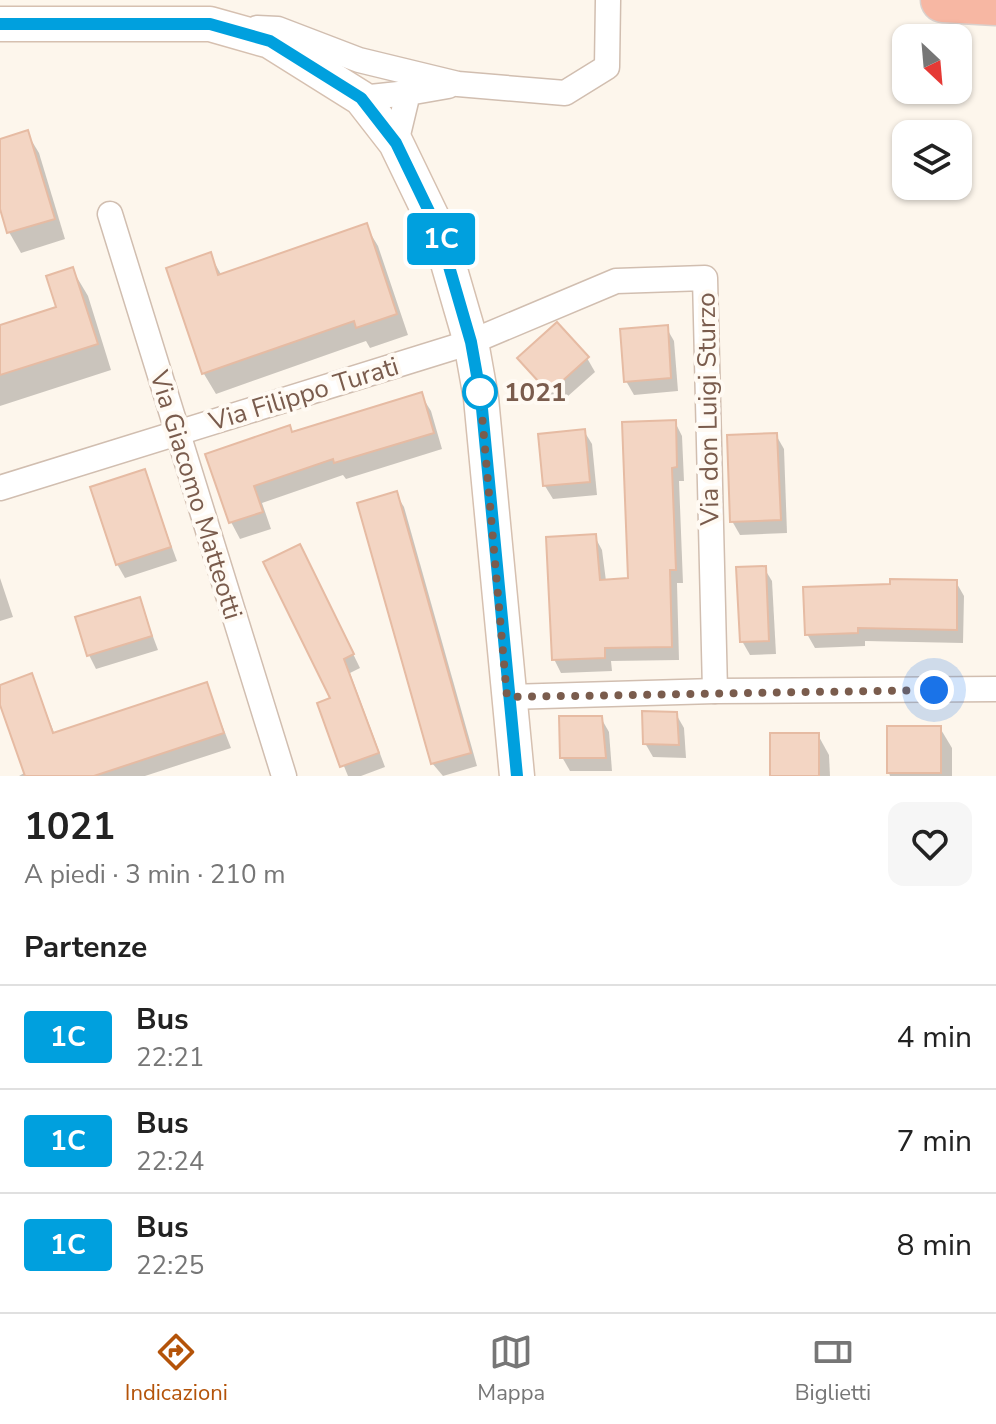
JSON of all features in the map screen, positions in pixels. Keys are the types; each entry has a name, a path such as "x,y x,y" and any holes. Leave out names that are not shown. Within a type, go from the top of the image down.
{"highway":[{"path":"943,0 996,3"}],"street":[{"path":"0,24 210,24 278,29 359,60 458,84 565,93 607,67 608,0"},
{"path":"210,24 270,41 361,98 396,143 439,232 471,342 481,398 507,697 517,776"},
{"path":"327,77 359,60"},
{"path":"361,98 458,84"},
{"path":"396,143 408,93"},
{"name":"Via Giacomo Matteotti","path":"110,214 284,776"},
{"name":"Via don Luigi Sturzo","path":"471,342 616,281 705,278 715,691"},
{"name":"Via Filippo Turati","path":"0,488 471,342"},
{"path":"507,697 715,691 996,689"}],"building":[{"path":"28,130 55,219 7,233 0,209 0,139"},
{"path":"367,223 397,314 356,328 354,321 202,374 166,268 211,252 218,275"},
{"path":"73,267 98,344 0,375 0,325 56,307 46,276"},
{"path":"557,322 589,357 549,393 517,358"},
{"path":"668,325 671,378 624,382 620,329"},
{"path":"422,392 434,433 334,463 333,459 254,486 263,512 229,523 205,454 290,425 292,432"},
{"path":"676,420 677,467 672,468 676,570 670,570 672,647 605,648 605,658 552,660 546,537 596,534 600,580 628,578 622,422"},
{"path":"585,429 590,482 543,486 538,434"},
{"path":"777,433 781,520 730,522 727,435"},
{"path":"145,469 171,547 116,565 90,487"},
{"path":"397,491 471,753 431,764 357,503"},
{"path":"300,544 354,654 344,659 379,753 340,767 317,703 330,698 263,562"},
{"path":"766,566 769,641 740,642 736,567"},
{"path":"890,579 957,580 957,630 858,628 858,633 805,635 803,587 890,584"},
{"path":"140,597 152,636 87,656 75,617"},
{"path":"32,673 53,733 207,682 224,733 94,776 25,776 0,705 0,685"},
{"path":"642,711 677,712 679,745 643,744"},
{"path":"559,716 602,716 606,758 560,758"},
{"path":"887,726 941,726 941,773 887,773"},
{"path":"770,733 819,733 819,776 770,776"}],"bus line":[{"name":"1C","path":"0,24 210,24 270,41 361,98 396,143 439,232 471,342 481,398 517,776"}],"place":[{"name":"1021","path":"480,392"}],"route":[{"path":"480,392 507,697 715,691 934,690"}]}
